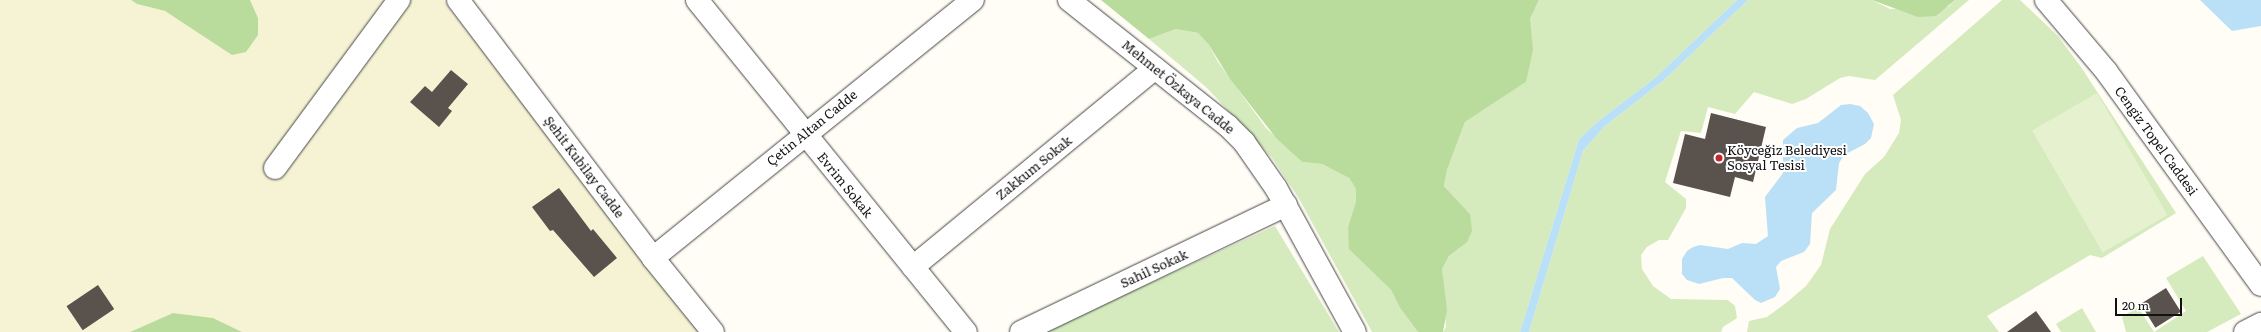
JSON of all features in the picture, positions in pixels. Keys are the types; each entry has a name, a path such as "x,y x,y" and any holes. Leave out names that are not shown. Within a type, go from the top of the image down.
{"street":[{"path":"275,168 399,0"},
{"name":"Şehit Kubilay Cadde","path":"458,0 653,258 713,332"},
{"name":"Evrim Sokak","path":"697,0 803,134 966,332"},
{"name":"Çetin Altan Cadde","path":"653,258 803,134 973,0"},
{"name":"Mehmet Özkaya Cadde","path":"1070,0 1239,137 1261,164 1286,205 1355,332"},
{"name":"Cengiz Topel Caddesi","path":"2046,0 2101,66 2261,285"},
{"name":"Zakkum Sokak","path":"913,267 1155,68"},
{"name":"Sahil Sokak","path":"1021,332 1286,205"},
{"path":"2245,332 2261,324"}],"shaded area":[{"path":"0,0 131,0 137,4 165,11 198,32 258,18 250,0 443,0 701,332 242,332 213,318 173,313 130,332 0,332"}],"green space":[{"path":"131,0 250,0 258,18 258,35 246,52 232,55 165,11 137,4"},
{"path":"1101,0 1539,0 1530,19 1533,50 1526,82 1465,122 1447,170 1444,186 1470,214 1472,231 1467,242 1449,256 1442,269 1447,310 1443,332 1418,332 1400,308 1391,290 1349,249 1348,227 1356,201 1356,189 1349,178 1322,164 1302,162 1276,138 1230,79 1209,45 1198,33 1176,29 1149,39"},
{"path":"1539,0 1737,0 1655,78 1597,122 1579,139 1520,332 1443,332 1446,327 1442,269 1449,256 1459,248 1470,214 1444,186 1447,170 1465,122 1526,82 1530,19"},
{"path":"1748,0 1872,0 1890,9 1948,7 1955,0 1969,0 1875,80 1849,76 1840,78 1806,99 1792,104 1754,92 1735,114 1708,107 1701,133 1681,131 1665,182 1686,199 1686,208 1668,240 1659,240 1647,247 1641,255 1642,269 1653,286 1671,299 1728,300 1735,306 1737,318 1723,327 1721,332 1529,332 1583,151 1605,126 1664,80"},
{"path":"1872,0 1955,0 1936,16 1918,17"},
{"path":"2002,0 2020,0 2058,36 2081,67 2176,213 2102,258 2090,255 1987,316 1999,332 1747,332 1749,321 1767,317 1786,303 1806,286 1821,265 1830,229 1865,174 1884,157 1899,133 1901,120 1893,95"},
{"path":"1176,29 1198,33 1209,45 1218,62 1266,128 1302,162 1322,164 1349,178 1356,189 1356,201 1348,227 1350,249 1391,290 1400,308 1418,332 1372,332 1298,197 1272,158 1207,88 1149,39"},
{"path":"2097,93 2168,215 2103,253 2032,130"},
{"path":"1275,226 1339,332 1043,332"},
{"path":"2203,256 2241,314 2207,332 2154,332 2186,311 2166,278"},
{"path":"2138,307 2154,332 2126,332 2122,317"},
{"path":"2082,308 2096,332 2061,332 2056,324"},
{"path":"173,313 213,318 242,332 130,332"}],"water":[{"path":"1737,0 1748,0 1664,80 1605,126 1583,151 1529,332 1520,332 1579,139 1597,122 1655,78"},
{"path":"2200,0 2261,0 2261,26 2232,31"},
{"path":"1850,104 1860,106 1868,113 1874,124 1871,138 1865,144 1844,155 1839,163 1836,190 1812,213 1810,244 1804,252 1781,261 1776,267 1780,289 1775,297 1761,303 1755,300 1732,278 1723,278 1699,284 1687,280 1682,274 1682,259 1687,251 1693,247 1700,245 1728,249 1742,243 1756,244 1768,236 1765,197 1783,173 1783,140 1797,128 1818,123 1841,105"}],"building":[{"path":"451,70 468,84 448,108 452,111 439,127 410,102 425,86 432,92"},
{"name":"Köyceğiz Belediyesi Sosyal Tesisi","path":"1711,113 1766,127 1753,182 1735,177 1730,197 1673,183 1685,134 1705,139"},
{"path":"559,188 591,231 593,229 617,258 594,277 553,230 550,231 532,207"},
{"path":"98,285 114,309 83,330 66,306"},
{"path":"2166,288 2181,312 2155,328 2141,304"},
{"path":"2036,311 2051,332 2007,332"}],"place":[{"name":"Köyceğiz Belediyesi Sosyal Tesisi","path":"1719,158"}]}
